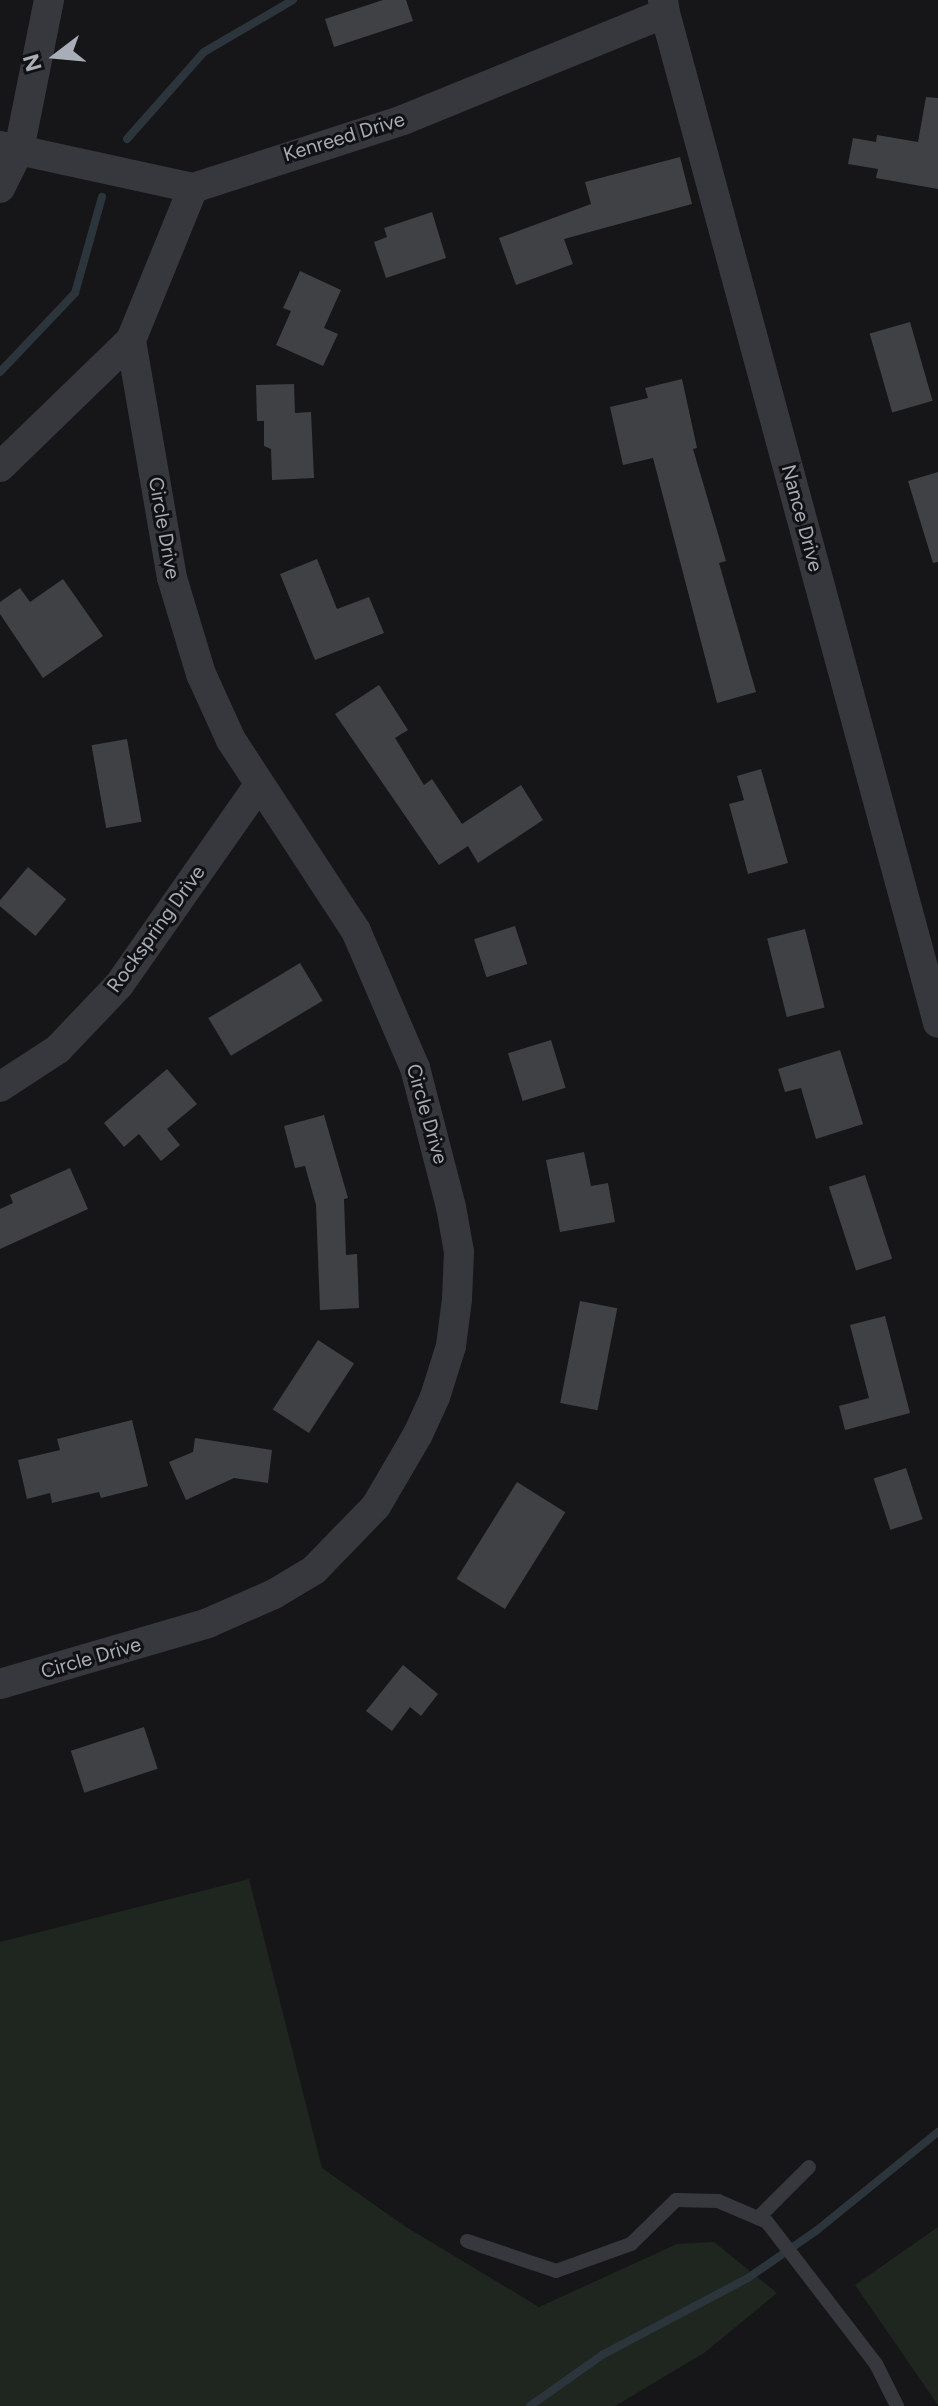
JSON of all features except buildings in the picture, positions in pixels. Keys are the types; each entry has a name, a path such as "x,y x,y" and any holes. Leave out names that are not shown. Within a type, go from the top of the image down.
{"street":[{"path":"0,188 49,0"},
{"name":"Kenreed Drive","path":"193,188 261,163 403,120 664,6"},
{"name":"Nance Drive","path":"664,6 938,1023"},
{"path":"0,467 131,340 193,188 10,148"},
{"name":"Circle Drive","path":"0,1684 208,1623 274,1594 314,1570 345,1541 390,1483 435,1397 451,1346 459,1252 437,1143 415,1068 356,931 231,740 201,674 172,578 131,340"},
{"name":"Rockspring Drive","path":"0,1087 58,1049 119,985 259,785"}],"lane":[{"path":"758,2218 809,2167"},
{"path":"467,2241 556,2271 631,2244 676,2200 718,2201 758,2218 774,2233 876,2364 897,2406"}],"shaded area":[{"path":"249,1879 322,2168 406,2227 539,2307 677,2244 714,2242 777,2293 704,2353 615,2406 0,2406 0,1942"},
{"path":"938,2227 938,2405 855,2285"}],"waterway":[{"path":"127,139 204,52 293,0"},
{"path":"0,372 75,293 102,197"},
{"path":"530,2406 602,2355 748,2278 816,2231 938,2132"}]}
